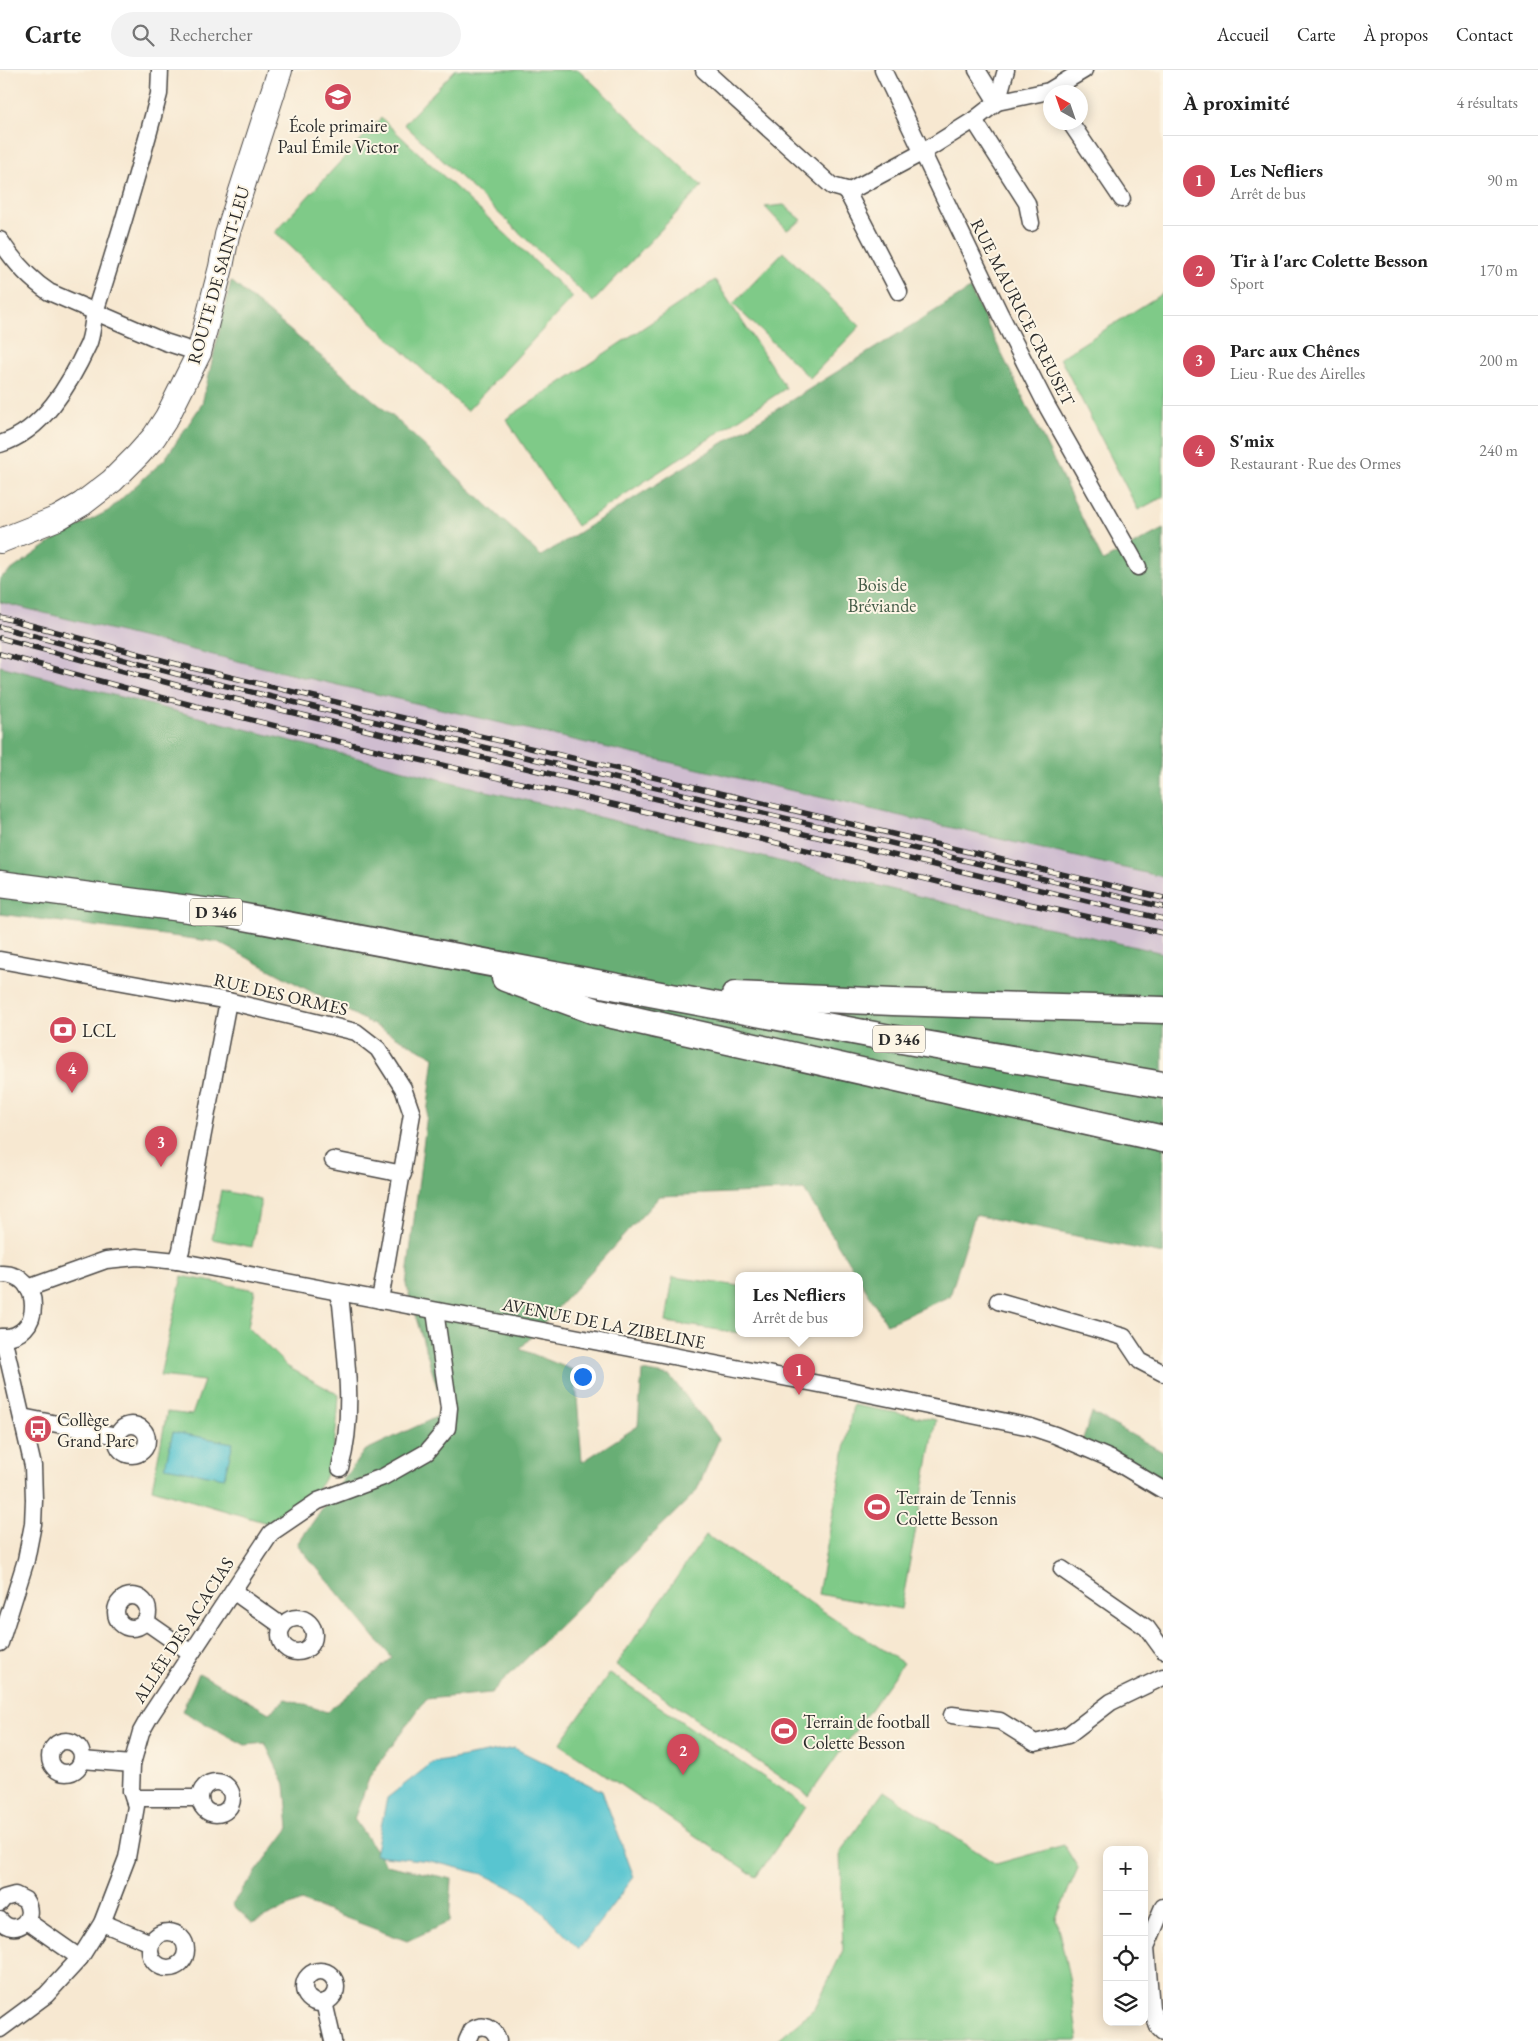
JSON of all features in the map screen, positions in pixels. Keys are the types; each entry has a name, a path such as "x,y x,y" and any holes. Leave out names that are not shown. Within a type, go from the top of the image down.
{"main road":[{"name":"D 346","path":"0,884 234,915 890,1038 1163,1084"},
{"path":"431,951 595,1011 1163,1139"},
{"path":"637,990 893,1002 1163,1010"}],"street":[{"path":"0,444 10,441 30,428 50,409 76,371 89,342 95,311 139,170 159,94 160,70"},
{"name":"ROUTE DE SAINT-LEU","path":"0,541 58,518 82,504 112,481 154,437 180,394 199,353 221,267 227,235 280,70"},
{"path":"704,70 832,186 850,191 923,152 974,120 997,102 1043,93"},
{"name":"RUE MAURICE CREUSET","path":"883,70 1000,314 1048,408 1138,567"},
{"path":"977,70 997,102"},
{"path":"997,102 1006,70"},
{"path":"1061,85 1084,70"},
{"path":"974,120 1027,203 1031,223"},
{"path":"1075,130 1122,199"},
{"path":"846,190 899,292"},
{"path":"0,240 14,261 33,281 49,292 165,342 199,353"},
{"name":"RUE DES ORMES","path":"0,960 228,1000 356,1032 378,1048 403,1088 412,1114 380,1300"},
{"path":"177,1261 181,1250 228,1000"},
{"path":"333,1160 403,1174"},
{"name":"AVENUE DE LA ZIBELINE","path":"28,1288 106,1260 137,1257 177,1261 840,1388 1031,1427 1111,1459 1161,1486"},
{"path":"0,1274 14,1276 23,1282 33,1300 34,1310 31,1319 19,1333 2,1337 33,1466 33,1524 26,1560 0,1642"},
{"path":"337,1292 341,1304 349,1393 346,1449 340,1468"},
{"path":"998,1300 1124,1337 1140,1362 1163,1373"},
{"name":"ALLÉE DES ACACIAS","path":"0,2029 46,1995 80,1958 102,1923 127,1858 136,1806 131,1791 132,1764 142,1732 150,1716 271,1533 318,1501 383,1477 427,1452 447,1428 449,1408 435,1311"},
{"path":"22,1416 117,1436"},
{"path":"1062,1569 1147,1628 1163,1650"},
{"path":"233,1591 282,1626"},
{"path":"146,1621 191,1653"},
{"path":"952,1715 1000,1721 1035,1743 1068,1735 1111,1702 1163,1677"},
{"path":"82,1760 132,1764"},
{"path":"134,1798 200,1798"},
{"path":"0,1903 9,1896 20,1897 28,1905 29,1916 27,1921 14,1928 4,1925 0,1920"},
{"path":"1163,1907 1146,1947 1151,2008 1159,2028 1163,2032"},
{"path":"27,1921 80,1958"},
{"path":"102,1923 151,1943"},
{"path":"324,2002 333,2041"},
{"path":"467,2041 472,2030 481,2026 491,2029 498,2041"}],"shaded area":[{"path":"0,602 286,673 1163,877 1163,953 1006,918 671,834 478,789 0,666"}],"green space":[{"path":"455,70 579,70 702,186 593,302 404,124"},
{"path":"381,118 573,297 467,411 275,232"},
{"path":"784,205 802,220 787,230 765,207"},
{"path":"783,252 860,326 810,378 733,304"},
{"path":"715,280 786,388 577,526 506,419"},
{"name":"Bois de Bréviande","path":"231,281 397,420 541,556 970,289 1103,561 1163,529 1163,877 286,673 0,602 0,578 60,536 108,511 165,459 202,404"},
{"path":"1163,293 1163,497 1138,510 1060,358"},
{"path":"0,666 478,789 671,834 1006,918 1163,953 1163,1254 975,1215 950,1296 887,1324 863,1285 863,1272 855,1272 804,1190 660,1196 520,1349 575,1371 582,1462 638,1426 642,1371 670,1376 719,1439 696,1492 491,1693 426,1699 370,1776 354,1819 386,1865 452,1879 449,1922 407,1941 301,1901 252,1923 232,1904 289,1828 285,1785 265,1743 245,1745 182,1711 199,1673 269,1713 286,1699 327,1712 392,1658 297,1544 364,1451 445,1413 406,1285 434,1057 218,942 0,914"},
{"path":"221,1190 261,1200 252,1247 212,1239"},
{"path":"182,1276 255,1290 248,1327 288,1367 339,1395 334,1443 328,1469 323,1480 313,1492 267,1523 152,1489 167,1412 192,1415 204,1381 160,1376"},
{"path":"673,1277 735,1285 735,1332 666,1322"},
{"name":"Terrain de Tennis Colette Besson","path":"853,1405 936,1420 901,1609 818,1594"},
{"path":"1092,1413 1163,1452 1163,1482 1134,1463 1082,1441"},
{"name":"Terrain de football Colette Besson","path":"706,1535 903,1663 809,1796 616,1665"},
{"path":"610,1673 806,1806 756,1877 560,1744"},
{"path":"884,1791 996,1864 1064,1845 1078,1868 1056,1918 1069,1977 1078,2041 776,2041 815,2008 843,1950 840,1852"}],"water":[{"path":"173,1432 233,1443 224,1478 165,1467"},
{"path":"514,1748 602,1791 634,1877 579,1949 525,1895 483,1874 430,1861 375,1855 387,1798 432,1763"}],"railway":[{"path":"0,617 184,666 1163,898"},
{"path":"0,627 177,674 355,717 1163,907"},
{"path":"0,638 180,686 1163,919"},
{"path":"0,654 144,693 328,739 678,819 1029,904 1163,933"}],"place":[{"name":"École primaire Paul Émile Victor","path":"338,97"},
{"name":"LCL","path":"63,1030"},
{"name":"S'mix","path":"72,1093"},
{"name":"Parc aux Chênes","path":"161,1167"},
{"name":"Les Nefliers","path":"799,1395"},
{"name":"Collège Grand Parc","path":"38,1429"},
{"name":"Terrain de Tennis Colette Besson","path":"877,1507"},
{"name":"Terrain de football Colette Besson","path":"784,1731"},
{"name":"Tir à l'arc Colette Besson","path":"683,1775"}]}
